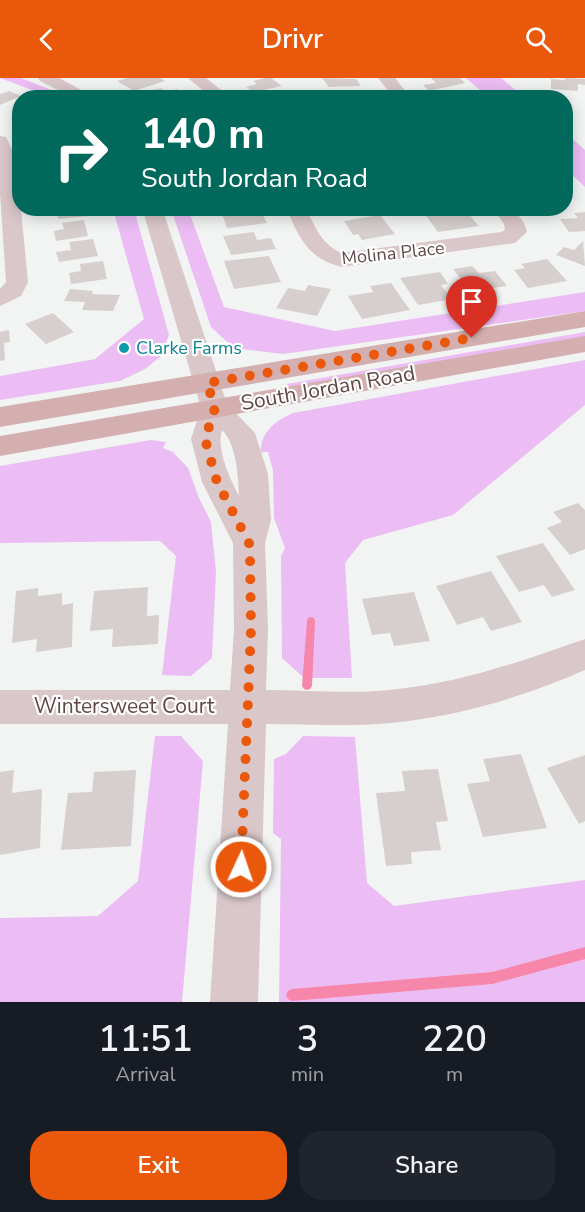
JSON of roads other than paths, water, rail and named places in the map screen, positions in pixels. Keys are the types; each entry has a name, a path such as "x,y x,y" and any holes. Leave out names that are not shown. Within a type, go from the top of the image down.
{"main road":[{"name":"South Jordan Road","path":"0,446 211,396 585,319"},
{"name":"South Jordan Road","path":"0,417 211,396 585,344"}],"street":[{"path":"46,78 71,90"},
{"path":"196,78 212,90"},
{"path":"386,78 396,90"},
{"path":"0,141 7,158 17,282 4,298"},
{"path":"155,216 211,396 205,439 217,482 249,543 251,601 248,706 234,1002"},
{"name":"Molina Place","path":"300,216 320,251 333,259 342,260 498,240 512,236 516,232 514,222 509,216"},
{"name":"Wintersweet Court","path":"0,707 418,704 452,698 521,679 585,654"}],"waterway":[{"path":"307,686 311,621"},
{"path":"292,995 492,978 585,953"}],"place":[{"name":"Clarke Farms","path":"124,348"}]}
